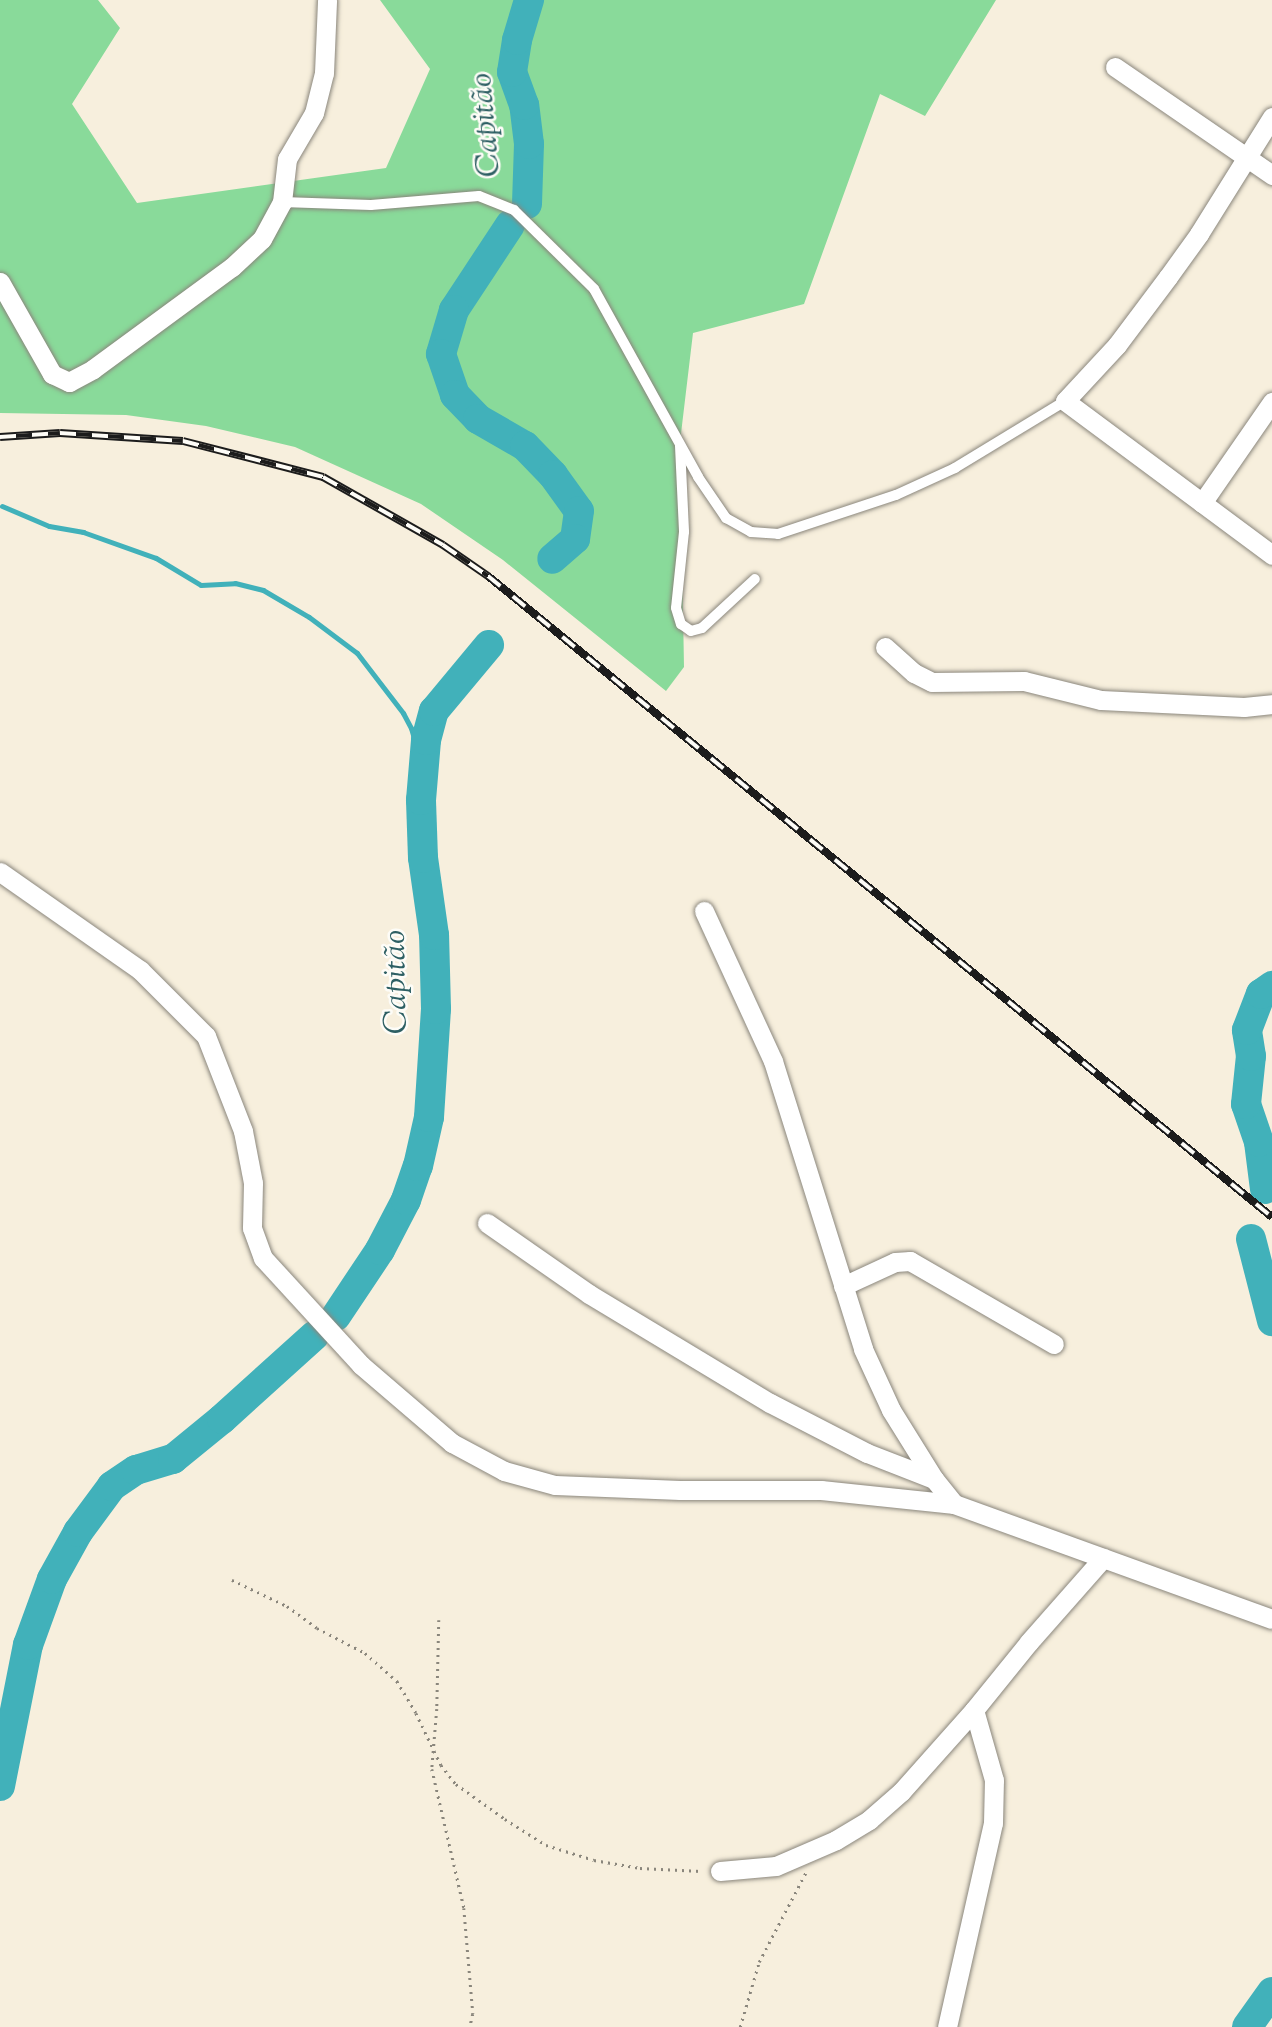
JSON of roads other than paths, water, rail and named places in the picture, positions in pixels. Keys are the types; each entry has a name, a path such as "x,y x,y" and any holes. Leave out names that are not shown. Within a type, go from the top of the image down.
{"street":[{"path":"0,282 52,374 69,382 93,369 232,267 262,239 282,202 287,159 314,113 324,73 327,0"},
{"path":"1115,68 1272,175"},
{"path":"1272,117 1199,234 1168,277 1117,345 1065,401 1272,555"},
{"path":"1202,503 1272,402"},
{"path":"885,647 914,673 932,682 1024,681 1101,700 1244,707 1272,704"},
{"path":"0,872 140,970 206,1036 243,1131 253,1184 252,1228 263,1258 361,1365 452,1443 504,1471 555,1485 821,1490 954,1504 1272,1619"},
{"path":"704,911 773,1061 863,1349 891,1410 934,1479 954,1504"},
{"path":"487,1223 589,1294 771,1403 867,1452 934,1479"},
{"path":"843,1286 895,1262 910,1261 1054,1344"},
{"path":"720,1871 776,1866 869,1820 901,1792 1103,1558"},
{"path":"947,2027 993,1823 994,1780 974,1710"}],"lane":[{"path":"282,202 370,205 480,196 514,210 594,289 698,477 726,518 751,532 778,534 896,495 955,468 1065,401"},
{"path":"680,442 684,532 676,608 681,624 691,631 702,628 755,579"}],"waterway":[{"name":"Capitão","path":"527,204 529,144 524,105 512,72 517,40 529,0"},
{"name":"Capitão","path":"510,225 454,310 441,354 455,395 478,419 525,446 553,475 579,511 575,539 552,559"},
{"path":"2,506 49,526 83,532 156,558 201,585 235,583 263,590 309,617 357,653 403,713 411,728 423,769"},
{"name":"Capitão","path":"336,1316 380,1250 406,1200 418,1166 429,1117 436,1009 434,935 423,858 421,800 426,740 434,711 489,645"},
{"path":"1265,1189 1259,1142 1246,1104 1251,1056 1247,1030 1261,994 1272,986"},
{"path":"1251,1239 1272,1321"},
{"name":"Capitão","path":"0,1786 28,1645 52,1579 78,1532 112,1486 136,1470 173,1459 314,1336"},
{"path":"1247,2027 1272,1992"}],"railway":[{"path":"0,437 60,433 183,441 323,477 443,545 488,576 1272,1217"}]}
